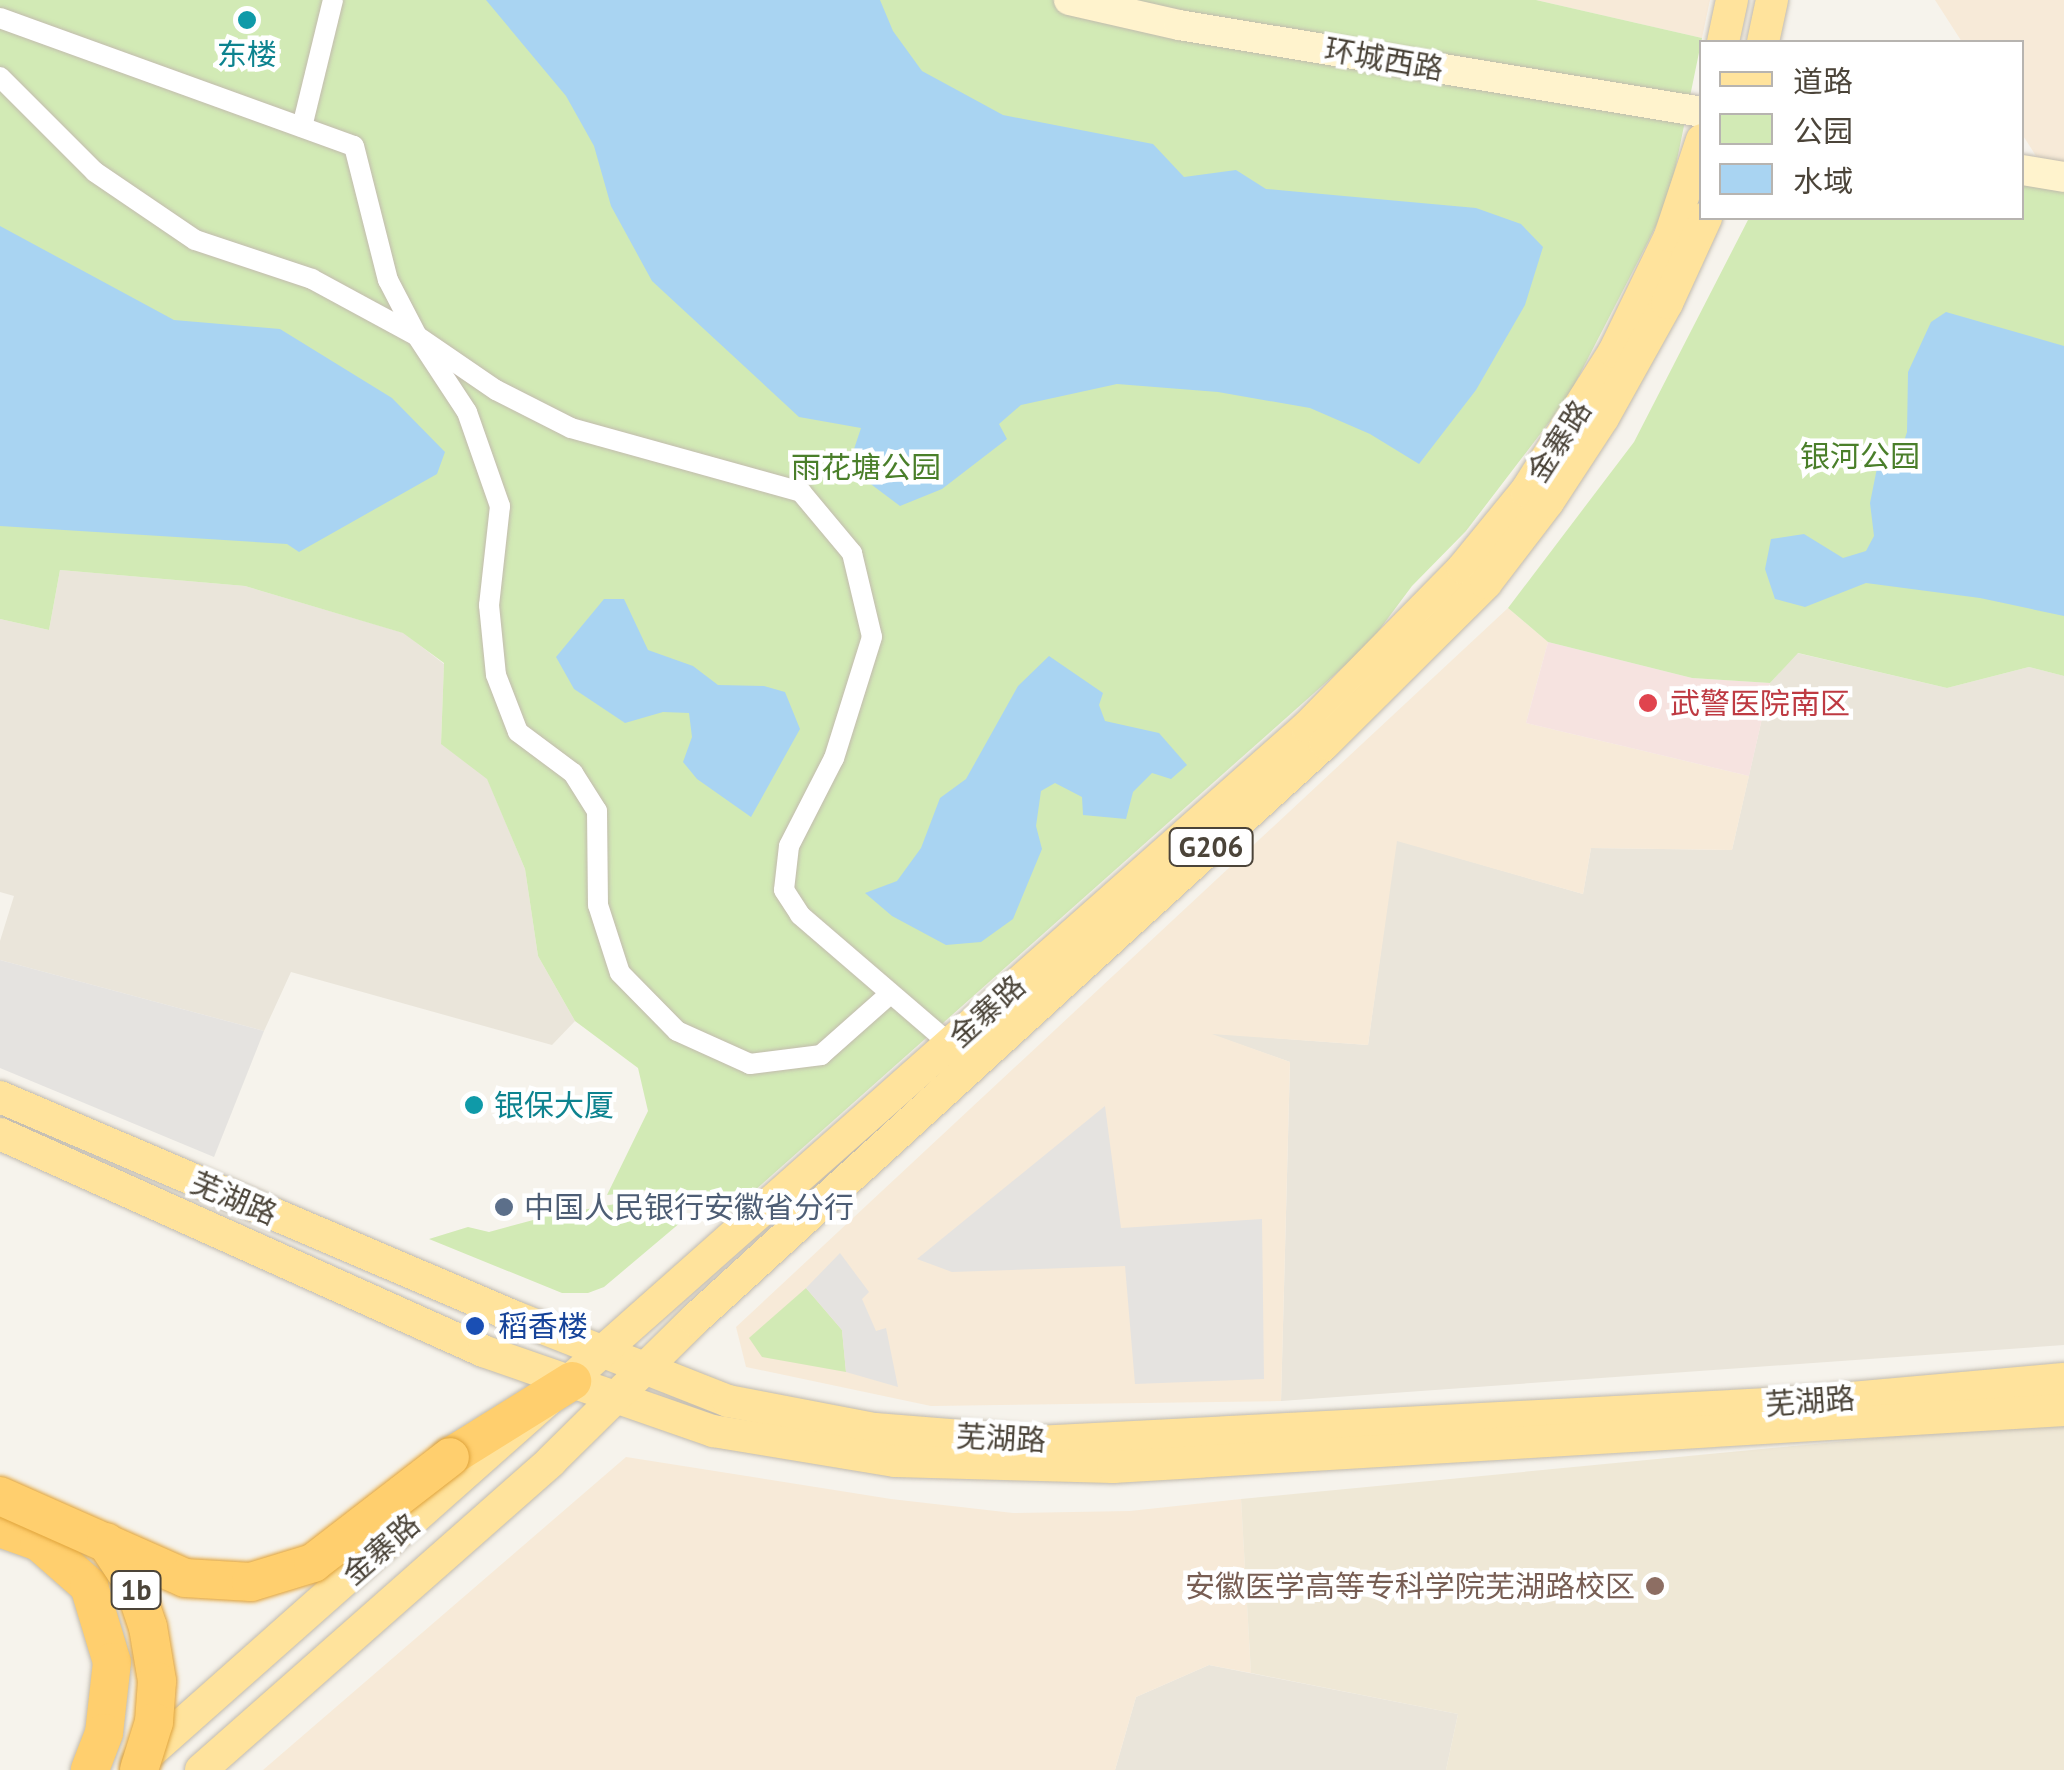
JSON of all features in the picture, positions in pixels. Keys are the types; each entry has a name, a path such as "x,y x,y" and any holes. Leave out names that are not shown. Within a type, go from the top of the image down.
{"highway":[{"path":"0,1496 185,1578 252,1582 314,1563 450,1457 572,1381"},
{"name":"1b","path":"0,1472 30,1481 83,1520 109,1544 133,1583 148,1627 157,1681 154,1722 139,1770"},
{"path":"0,1528 39,1542 89,1586 112,1662 104,1733 90,1770"}],"main road":[{"path":"1723,40 1732,0"},
{"path":"1763,40 1772,0"},
{"name":"金寨路","path":"130,1770 1306,727 1476,552 1526,491 1614,352 1670,236 1699,149"},
{"name":"金寨路","path":"201,1770 551,1461 645,1369 1325,743 1486,583 1548,502 1603,418 1667,303 1705,220"},
{"name":"芜湖路","path":"0,1097 604,1353 728,1401 875,1429 1036,1442 1806,1402 2064,1379"},
{"name":"芜湖路","path":"0,1134 483,1351 713,1430 895,1461 1113,1468 2064,1410"}],"street":[{"path":"302,127 333,0"},
{"name":"环城西路","path":"1068,0 1179,26 1699,112"},
{"path":"0,18 354,146 388,280 418,336 467,412 500,506 489,605 496,676 518,732 573,773 598,811 598,905 620,974 678,1031 750,1064 821,1055 890,994"},
{"path":"0,77 95,172 194,240 312,279 418,336 496,390 571,428 801,492 852,553 872,637 834,758 789,846 784,890 800,915 950,1044"},
{"path":"2024,170 2064,177"}],"shaded area":[{"path":"1536,0 1710,0 1702,38"},
{"path":"1935,0 2064,0 2064,163 2036,156 2024,137 2024,40 1961,40"},
{"path":"60,570 245,586 404,633 444,664 441,743 487,778 525,869 538,956 575,1021 552,1045 291,972 264,1031 0,960 0,941 14,896 0,892 0,619 49,630"},
{"path":"1508,608 1548,642 1526,723 1749,776 1732,850 1591,848 1583,894 1397,841 1368,1045 1212,1034 1290,1062 1281,1401 931,1406 746,1367 736,1327"},
{"name":"武警医院南区","path":"1548,642 1692,678 1770,683 1749,776 1526,723"},
{"path":"1797,653 1947,688 2029,667 2064,676 2064,1345 1281,1401 1290,1062 1207,1033 1368,1045 1396,840 1583,894 1591,848 1732,850 1770,683"},
{"path":"0,960 264,1031 214,1157 0,1068"},
{"path":"1105,1106 1121,1228 1262,1219 1264,1379 1135,1384 1125,1266 952,1272 917,1259"},
{"path":"840,1253 869,1292 862,1299 876,1331 886,1328 898,1387 846,1372 842,1330 806,1288"},
{"name":"安徽医学高等专科学院芜湖路校区","path":"2064,1420 2064,1770 1446,1770 1458,1714 1251,1673 1241,1499"},
{"path":"626,1457 891,1499 1013,1513 1130,1511 1241,1499 1251,1673 1209,1665 1136,1697 1115,1770 263,1770"},
{"path":"1209,1665 1458,1714 1446,1770 1115,1770 1136,1697"}],"green space":[{"name":"雨花塘公园","path":"0,0 1536,0 1702,38 1669,199 1567,399 1466,531 1412,586 1368,645 726,1216 649,1190 607,1195 648,1111 638,1068 575,1021 538,956 525,869 487,779 441,744 444,663 403,633 245,586 60,570 49,630 0,619"},
{"name":"银河公园","path":"2024,181 2064,188 2064,676 2029,667 1947,688 1798,653 1770,683 1692,678 1548,642 1508,608 1634,442 1748,220 2024,220"},
{"path":"648,1198 679,1206 687,1217 604,1287 588,1293 562,1293 429,1239 468,1227 489,1232 537,1219 542,1208 554,1203 577,1211"},
{"path":"806,1288 842,1330 846,1372 762,1357 749,1338"}],"water":[{"path":"486,0 880,0 893,31 922,71 1003,115 1153,144 1184,177 1236,170 1266,189 1476,208 1521,224 1543,247 1525,305 1476,390 1419,464 1370,434 1310,408 1218,392 1117,384 1021,405 999,424 1007,439 942,489 900,506 848,467 861,428 799,417 652,281 611,206 594,146 566,96"},
{"path":"0,226 174,320 280,329 392,398 445,452 437,474 299,552 287,544 0,526"},
{"path":"1946,312 2064,346 2064,616 1980,598 1866,583 1805,607 1775,599 1765,569 1771,539 1804,534 1843,558 1866,551 1874,536 1870,503 1877,468 1898,459 1907,432 1908,372 1931,322"},
{"path":"604,599 624,599 648,650 693,666 718,685 764,686 785,692 800,729 751,817 697,779 683,762 692,737 689,713 663,712 625,723 574,689 556,657"},
{"path":"1049,656 1103,693 1099,705 1105,721 1159,733 1187,765 1171,779 1152,773 1133,792 1126,819 1083,815 1082,797 1055,783 1041,791 1036,826 1042,849 1013,919 981,942 946,945 892,916 865,893 897,881 921,848 940,798 966,779 1018,686"}],"place":[{"name":"东楼","path":"247,20"},
{"name":"武警医院南区","path":"1648,703"},
{"name":"银保大厦","path":"474,1105"},
{"name":"中国人民银行安徽省分行","path":"504,1207"},
{"name":"稻香楼","path":"475,1326"},
{"name":"安徽医学高等专科学院芜湖路校区","path":"1655,1586"}]}
